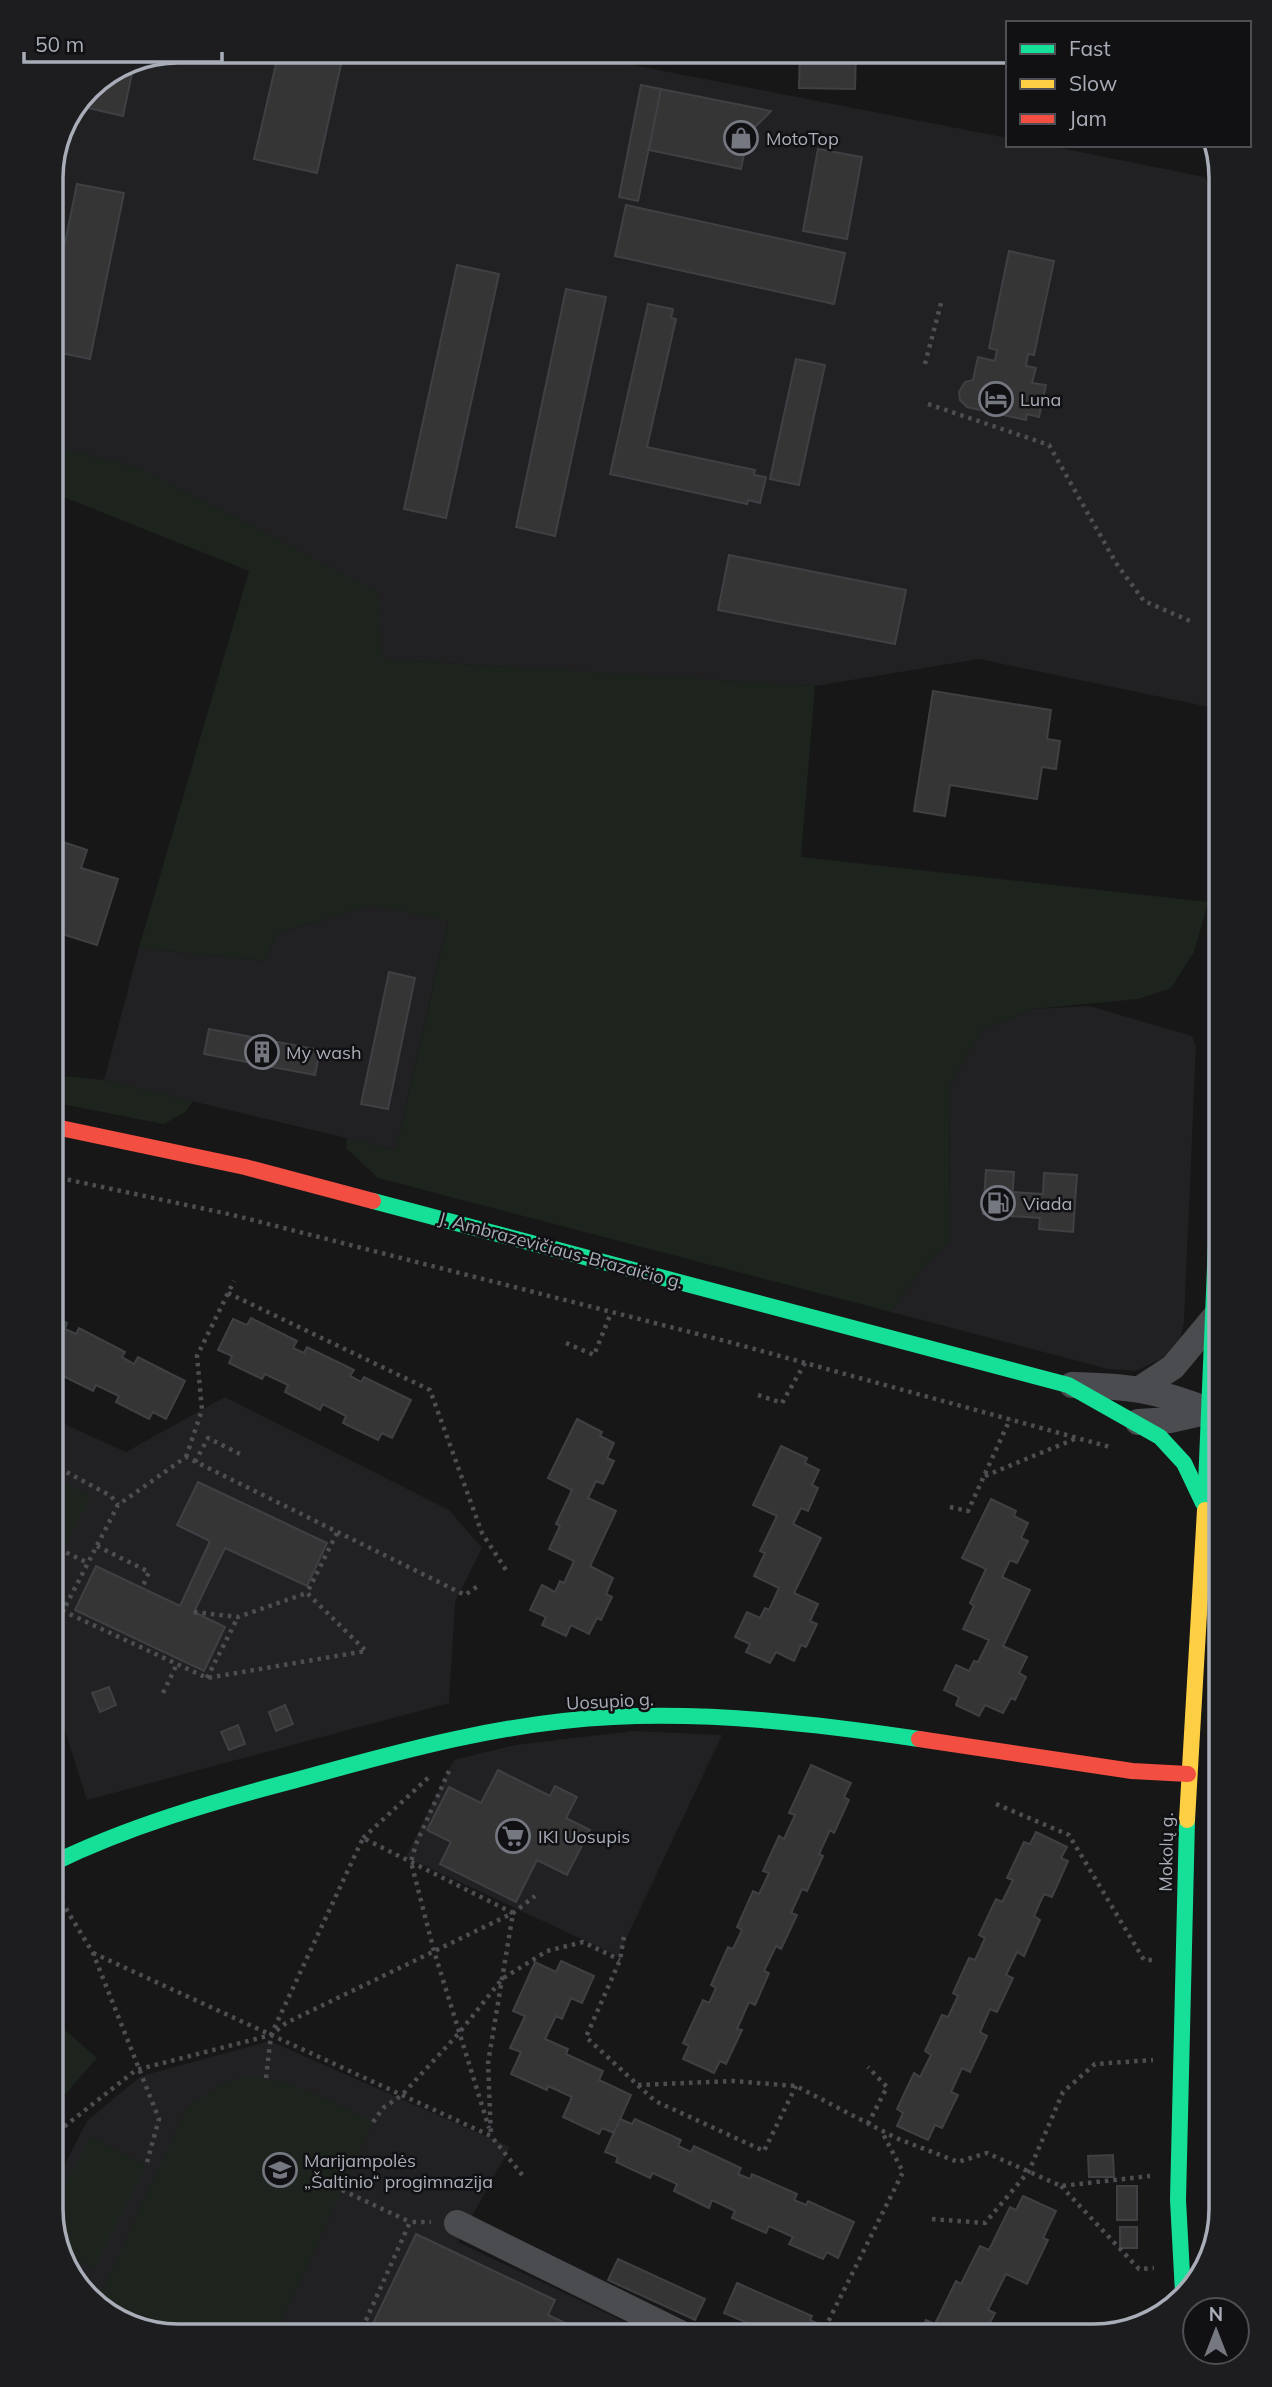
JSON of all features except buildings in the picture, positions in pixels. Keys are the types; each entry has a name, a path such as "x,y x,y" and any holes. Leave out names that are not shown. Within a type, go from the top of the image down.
{"street":[{"name":"J. Ambrazevičiaus-Brazaičio g.","path":"63,1128 158,1146 245,1167 1068,1385 1140,1388 1172,1396 1209,1411"},
{"path":"1140,1388 1174,1367 1209,1324"},
{"name":"J. Ambrazevičiaus-Brazaičio g.","path":"1068,1385 1139,1422 1176,1451 1203,1503"},
{"path":"1139,1422 1170,1420 1209,1411"},
{"name":"Mokolų g.","path":"1182,2283 1179,2173 1188,1774 1209,1424"},
{"name":"Uosupio g.","path":"63,1858 210,1804 449,1741 500,1729 613,1717 737,1719 892,1736 1132,1771 1188,1774"},
{"path":"457,2223 663,2324"}],"path":[{"path":"925,364 941,303"},
{"path":"928,404 1049,445 1116,563 1144,601 1190,621"},
{"path":"63,1178 167,1199 611,1312 1118,1450"},
{"path":"234,1281 197,1356 202,1410 186,1457 118,1505 63,1611 207,1678 366,1651 307,1593"},
{"path":"228,1293 430,1390 482,1533 508,1573"},
{"path":"566,1343 594,1355 611,1312"},
{"path":"758,1395 782,1403 805,1363"},
{"path":"950,1507 968,1511 1010,1419"},
{"path":"195,1461 208,1438 242,1455"},
{"path":"984,1476 1077,1438"},
{"path":"186,1457 465,1595 478,1586"},
{"path":"63,1470 111,1496 118,1505"},
{"path":"194,1612 238,1617 307,1593 337,1533"},
{"path":"97,1546 149,1572 142,1588"},
{"path":"63,1551 88,1563"},
{"path":"207,1678 238,1617"},
{"path":"163,1693 177,1664"},
{"path":"449,1741 454,1760 416,1843 411,1862 434,1951 491,2136 523,2176"},
{"path":"266,2078 271,2035 363,1838 433,1774"},
{"path":"996,1804 1069,1835 1144,1960 1183,1961"},
{"path":"363,1838 513,1913"},
{"path":"63,2128 141,2069 271,2035 286,2023 513,1913 535,1896"},
{"path":"63,1904 93,1953 159,2119 146,2166"},
{"path":"491,2136 488,2063 513,1913"},
{"path":"624,1937 621,1960 586,2036 655,2101 764,2151 796,2086"},
{"path":"373,2122 383,2108 402,2095 459,2033 502,1979 547,1951 583,1942 621,1960"},
{"path":"93,1953 491,2136"},
{"path":"932,2218 985,2223 1029,2171 1063,2092 1095,2064 1181,2058"},
{"path":"868,2067 887,2087 868,2124"},
{"path":"638,2085 733,2081 796,2086 882,2131 958,2162 987,2153 1061,2186 1139,2269 1180,2267"},
{"path":"827,2324 904,2172 882,2131"},
{"path":"1061,2186 1179,2173"},
{"path":"342,2190 410,2222 457,2223"},
{"path":"364,2324 410,2222"}],"shaded area":[{"path":"622,63 1006,138 1006,147 1055,147 1205,177 1209,185 1209,707 979,659 815,686 381,659 139,468 63,449 63,170 67,148 82,114 114,82 155,65"},
{"path":"63,449 139,468 377,591 382,659 815,686 801,857 1208,902 1194,952 1171,988 1138,999 1032,1009 981,1031 949,1087 950,1242 923,1267 891,1312 378,1178 347,1149 346,1138 396,1150 448,921 371,905 276,934 265,961 139,948 249,571 63,497"},
{"path":"371,905 448,920 396,1150 104,1080 139,948 265,961 276,934"},
{"path":"1089,1006 1192,1036 1196,1046 1184,1322 1180,1343 1168,1356 1135,1371 1108,1369 891,1312 923,1267 950,1242 949,1087 981,1031 1032,1009"},
{"path":"63,1076 104,1080 193,1101 185,1112 164,1124 63,1104"},
{"path":"225,1397 449,1510 482,1548 455,1602 449,1703 87,1800 63,1724 63,1423 126,1452"},
{"path":"63,1482 91,1496 66,1545 63,1544"},
{"path":"633,1731 722,1735 618,1956 406,1857 454,1760 515,1745"},
{"path":"63,2028 97,2058 63,2096"},
{"name":"Marijampolės „Šaltinio“ progimnazija","path":"270,2041 510,2147 458,2242 629,2324 170,2324 155,2322 127,2312 97,2290 78,2267 65,2232 63,2168 87,2121 141,2076"},
{"path":"252,2077 284,2083 373,2122 280,2324 170,2324 141,2318 127,2312 101,2294 187,2107 230,2080"},
{"path":"90,2137 146,2166 94,2268 74,2258 72,2253 65,2232 63,2189"}],"traffic: fast":[{"path":"373,1201 1068,1385 1160,1437 1184,1463 1203,1503"},
{"path":"1205,1510 1209,1413"},
{"path":"63,1858 171,1816 233,1797 414,1749 533,1725 613,1717 690,1716 805,1724 919,1739"},
{"path":"1182,2283 1178,2200 1187,1820"}],"traffic: slow":[{"path":"1187,1820 1205,1510"}],"traffic: jam":[{"path":"63,1129 245,1167 373,1201"},
{"path":"919,1739 1132,1771 1188,1774"}],"place":[{"name":"MotoTop","path":"741,138"},
{"name":"Luna","path":"996,399"},
{"name":"My wash","path":"262,1052"},
{"name":"Viada","path":"998,1203"},
{"name":"IKI Uosupis","path":"513,1836"},
{"name":"Marijampolės „Šaltinio“ progimnazija","path":"280,2170"}]}
